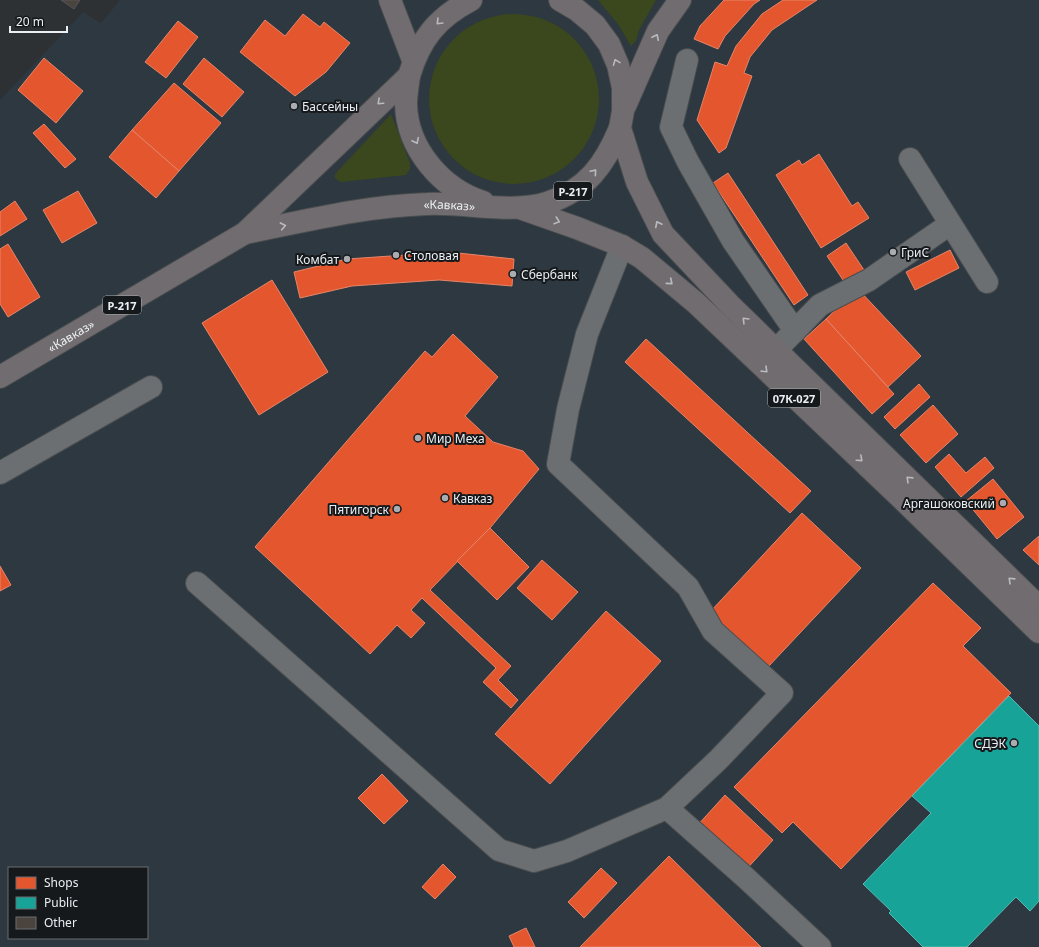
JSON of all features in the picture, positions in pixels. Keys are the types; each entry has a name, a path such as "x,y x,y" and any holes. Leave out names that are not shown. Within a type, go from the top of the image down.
{"main road":[{"path":"390,0 411,68 406,105 412,133 424,159 444,181 468,197 495,206"},
{"name":"«Кавказ»","path":"0,377 245,233 411,68 428,33 450,12 471,0"},
{"path":"560,0 595,25 609,44 618,65 623,88 621,119"},
{"name":"«Кавказ»","path":"245,233 368,209 427,204 520,208 547,203 572,192 593,175 609,153 621,119 658,31 680,0"},
{"name":"07К-027","path":"621,119 637,182 663,234 730,305 1039,607"},
{"name":"07К-027","path":"520,208 622,246 642,258 696,303 899,496 1039,632"}],"lane":[{"path":"687,60 671,127 688,162 732,241 795,330"},
{"path":"910,159 987,282"},
{"path":"776,350 820,305 870,280 950,224"},
{"path":"197,583 499,850 534,861 567,851 667,808 718,760 782,693 713,631 688,587 558,464 568,409 587,334 622,246"},
{"path":"0,473 151,387"},
{"path":"667,808 746,878 820,947"}],"shaded area":[{"path":"120,0 1039,0 1039,947 0,947 0,100 83,12 101,23"}],"green space":[{"path":"598,0 656,0 639,30 636,41 631,46 618,24"},
{"path":"506,14 522,14 547,20 568,33 580,45 593,66 596,74 599,99 598,116 593,132 580,153 568,165 547,178 539,181 522,184 506,184 481,178 460,165 448,153 435,132 432,124 429,107 429,91 435,66 448,45 460,33 481,20 489,17"},
{"path":"391,114 410,163 410,169 406,175 341,182 335,178 335,174"}],"building: Shops":[{"path":"724,0 760,0 754,4 725,36 718,49 694,39 700,26"},
{"path":"783,0 817,0 772,30 750,57 744,73 752,76 726,148 719,153 697,120 715,62 727,66 736,46 762,14"},
{"path":"303,14 320,27 324,22 350,43 326,72 295,96 240,52 265,20 285,36"},
{"path":"178,21 198,37 166,78 145,62"},
{"path":"44,58 83,91 56,123 18,90"},
{"path":"204,58 244,92 222,117 183,84"},
{"path":"174,83 221,123 179,171 132,130"},
{"path":"44,124 76,159 65,168 33,133"},
{"path":"132,130 179,171 156,198 109,157"},
{"path":"819,154 852,206 858,202 869,218 821,248 776,175 799,160 802,165"},
{"path":"728,173 808,295 794,305 713,183"},
{"path":"78,191 97,223 62,243 43,210"},
{"path":"15,201 27,219 0,236 0,212"},
{"path":"846,243 868,276 849,289 827,256"},
{"path":"8,244 40,297 8,317 0,304 0,249"},
{"path":"950,250 959,268 915,290 906,272"},
{"path":"449,252 514,259 512,286 439,280 352,286 300,298 294,272 347,259"},
{"path":"272,280 328,372 259,415 202,323"},
{"path":"858,289 921,356 888,387 826,319"},
{"path":"826,319 894,394 872,414 804,339"},
{"name":"Пятигорск","path":"453,334 498,377 465,416 493,442 523,451 539,469 490,528 430,590 511,666 498,680 518,700 511,708 483,682 496,668 422,598 411,610 425,623 411,638 397,625 370,654 255,547 425,351 432,357"},
{"path":"646,339 811,491 790,513 625,362"},
{"path":"919,384 930,397 895,429 884,417"},
{"path":"933,405 958,434 926,463 900,435"},
{"path":"949,454 966,473 985,457 994,468 961,497 935,467"},
{"path":"993,479 1024,517 997,539 966,501"},
{"path":"802,513 861,568 768,667 710,612"},
{"path":"490,528 529,567 497,600 457,561"},
{"path":"1039,536 1039,565 1023,550"},
{"path":"542,560 578,592 552,620 517,588"},
{"path":"0,566 11,585 0,591"},
{"path":"933,583 981,628 963,646 1011,693 841,869 793,822 782,833 734,787"},
{"path":"606,611 661,661 550,784 495,734"},
{"path":"382,774 408,801 384,824 358,798"},
{"path":"725,795 773,840 744,872 696,827"},
{"path":"669,856 761,947 580,947"},
{"path":"443,864 456,877 435,899 422,887"},
{"path":"601,868 617,883 584,918 568,902"},
{"path":"526,928 535,947 514,947 509,936"}],"building: Public":[{"path":"1009,696 1039,726 1039,901 1030,911 1016,897 967,947 923,947 889,913 891,911 863,884 931,813 912,796"}],"building: Other":[{"path":"61,0 80,0 74,9"}],"place":[{"name":"Бассейны","path":"294,106"},
{"name":"ГриС","path":"893,252"},
{"name":"Столовая","path":"396,255"},
{"name":"Комбат","path":"347,259"},
{"name":"Сбербанк","path":"513,274"},
{"name":"Мир Меха","path":"418,438"},
{"name":"Кавказ","path":"445,498"},
{"name":"Аргашоковский","path":"1003,503"},
{"name":"Пятигорск","path":"397,509"},
{"name":"СДЭК","path":"1014,743"}]}
